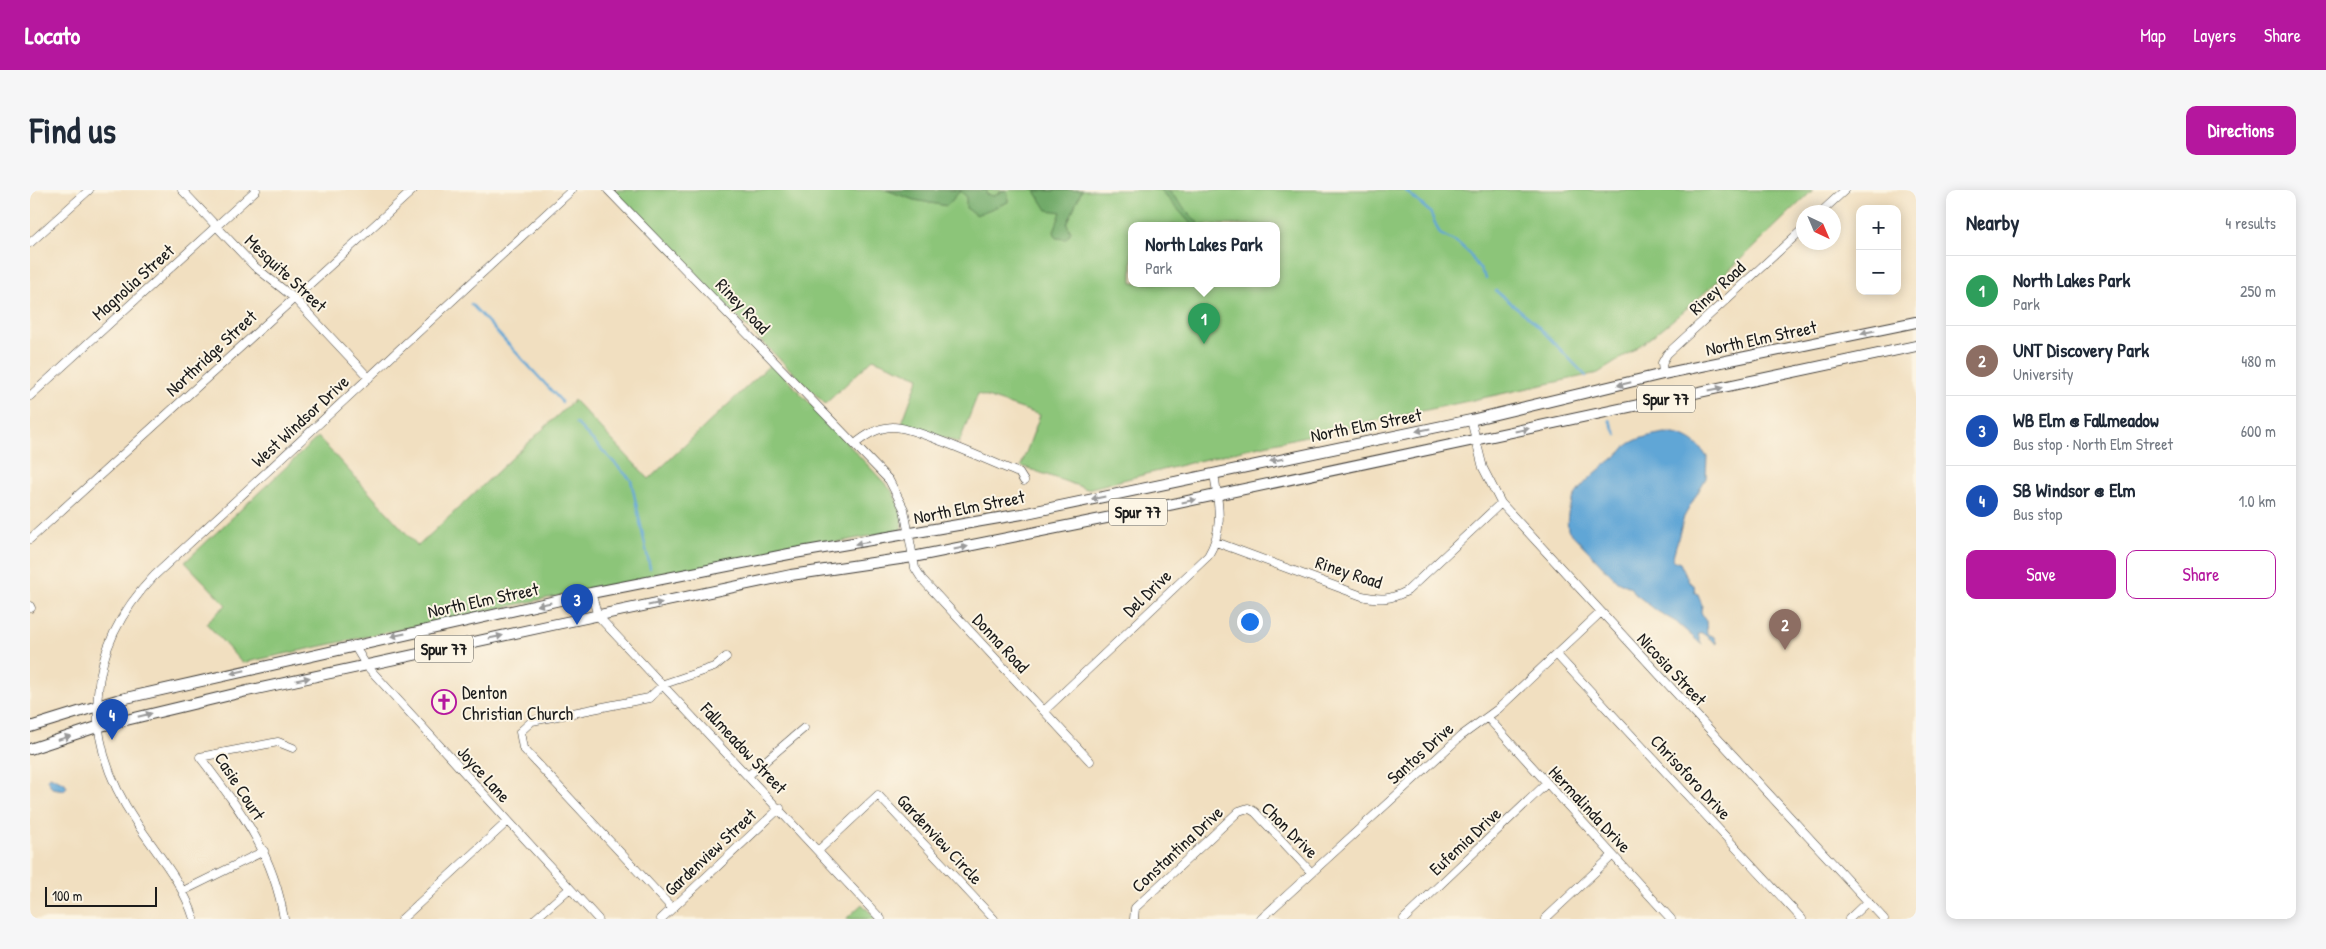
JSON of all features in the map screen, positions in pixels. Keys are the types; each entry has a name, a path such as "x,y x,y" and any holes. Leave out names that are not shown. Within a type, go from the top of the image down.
{"main road":[{"name":"North Elm Street","path":"30,727 97,705 354,645 591,594 789,554 910,535 1471,420 1663,374 1916,322"},
{"name":"North Elm Street","path":"30,749 97,727 366,665 791,575 913,557 1217,495 1916,346"}],"street":[{"path":"30,243 89,190"},
{"name":"Mesquite Street","path":"182,190 254,266 294,298 369,378"},
{"name":"Magnolia Street","path":"30,396 256,190"},
{"name":"Northridge Street","path":"30,539 413,190"},
{"name":"West Windsor Drive","path":"183,891 120,796 106,765 97,727 97,705 101,672 107,652 126,608 138,593 572,190"},
{"name":"Riney Road","path":"608,190 855,444 894,488 904,509 910,535"},
{"path":"1829,205 1845,190"},
{"name":"Riney Road","path":"1663,374 1662,363 1667,354 1796,235"},
{"name":"Nicosia Street","path":"1471,420 1483,468 1501,503 1600,613 1884,919"},
{"path":"855,444 868,433 882,428 904,428 1019,473 1024,481"},
{"name":"Del Drive","path":"1044,711 1208,556 1216,542 1220,512 1214,472"},
{"name":"Riney Road","path":"1216,542 1362,596 1379,600 1389,599 1406,591 1501,503"},
{"name":"Donna Road","path":"910,535 917,572 928,587 1090,762"},
{"name":"Fallmeadow Street","path":"591,594 598,616 780,808 881,919"},
{"name":"Santos Drive","path":"1261,919 1461,736 1488,718 1600,613"},
{"name":"Joyce Lane","path":"354,645 366,665 507,822 598,919"},
{"name":"Chrisoforo Drive","path":"1557,655 1802,919"},
{"path":"672,908 522,748 520,732 532,721 649,698 664,684 714,668 726,658"},
{"name":"Hermalinda Drive","path":"1488,718 1546,784 1671,919"},
{"path":"749,775 804,728"},
{"name":"Casie Court","path":"284,919 280,899 264,851 200,757 278,742 293,748"},
{"name":"Eufemia Drive","path":"1404,919 1546,784"},
{"name":"Gardenview Circle","path":"819,850 878,795 994,919"},
{"name":"Gardenview Street","path":"661,919 780,808"},
{"name":"Chon Drive","path":"1248,808 1255,812 1311,872"},
{"name":"Constantina Drive","path":"1133,918 1135,908 1240,811 1248,808"},
{"path":"402,919 507,822"},
{"path":"194,919 183,891 264,851"},
{"path":"1545,919 1612,856"},
{"path":"535,919 569,888"},
{"path":"1848,919 1868,901"}],"green space":[{"path":"608,190 1813,190 1684,311 1628,354 1598,373 1246,449 1087,489 1021,466 1040,415 978,394 959,443 902,423 919,377 873,359 825,404"},
{"path":"886,190 987,190 986,194 994,196 1004,190 1008,193 1008,202 976,215 966,208 966,196 960,191 947,206 914,200"},
{"path":"1082,190 1067,224 1071,232 1066,239 1056,238 1054,231 1061,212 1047,210 1035,191"},
{"path":"1160,190 1168,190 1197,222 1189,222"},
{"path":"772,363 893,492 903,516 901,530 572,593 242,663 206,623 226,605 185,562 318,437 418,546 574,400 649,479"},
{"path":"862,904 876,919 846,919"}],"water":[{"path":"1665,433 1689,439 1707,457 1706,478 1684,517 1672,560 1680,563 1689,582 1694,585 1695,593 1698,594 1702,605 1701,612 1706,621 1707,634 1714,637 1717,644 1702,633 1698,635 1702,645 1676,622 1657,611 1634,593 1630,587 1617,581 1568,530 1568,517 1576,494 1593,475 1630,443 1641,438"},
{"path":"50,776 65,783 67,787 64,790 52,788 47,779"}],"waterway":[{"path":"1405,190 1430,212 1440,234 1458,243 1468,252 1486,278"},
{"path":"1496,291 1531,319 1586,376"},
{"path":"471,304 562,402"},
{"path":"1609,420 1617,435"},
{"path":"576,423 631,480 650,568"}],"place":[{"name":"North Lakes Park","path":"1204,344"},
{"name":"WB Elm @ Fallmeadow","path":"577,625"},
{"name":"UNT Discovery Park","path":"1785,650"},
{"name":"Denton Christian Church","path":"444,702"},
{"name":"SB Windsor @ Elm","path":"112,740"}]}
